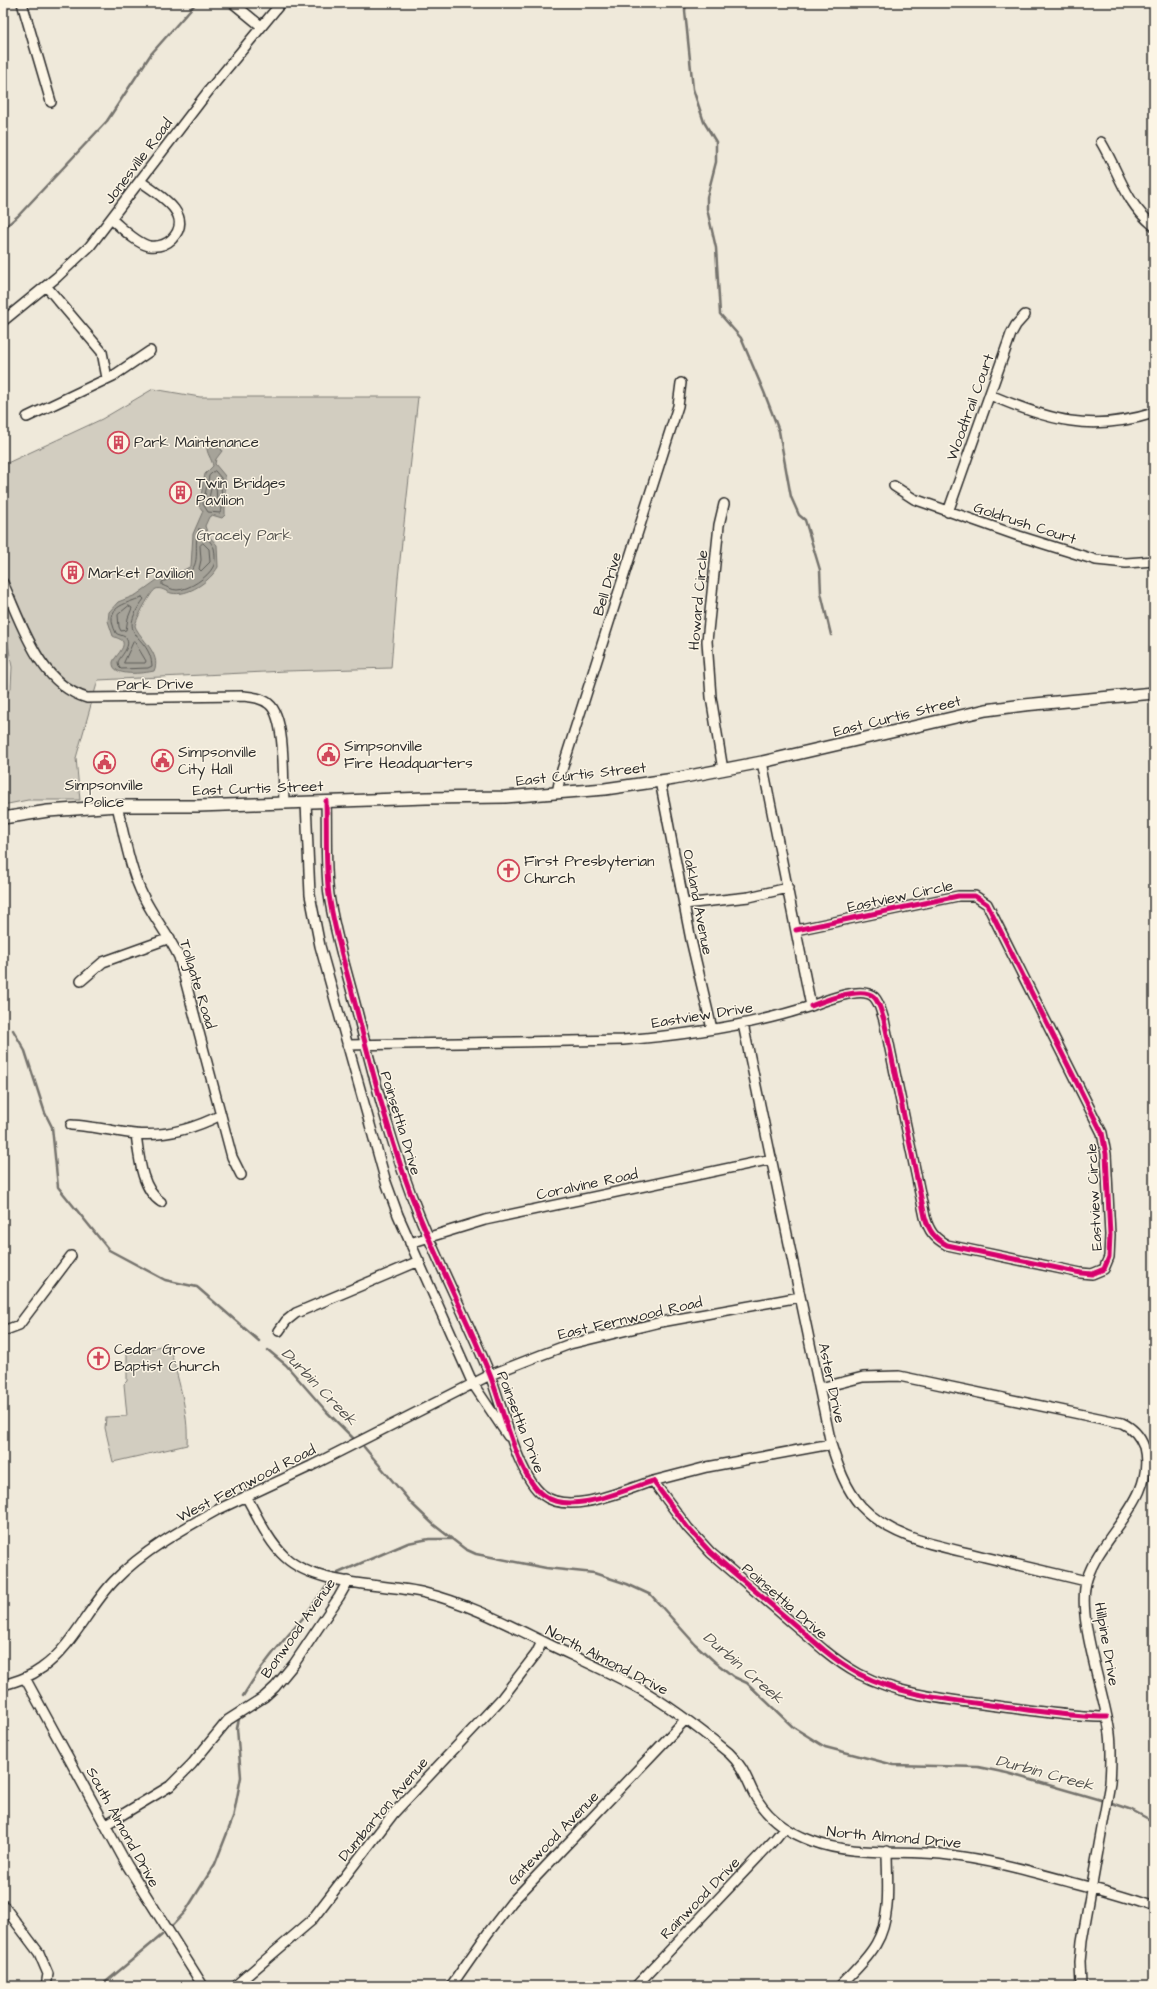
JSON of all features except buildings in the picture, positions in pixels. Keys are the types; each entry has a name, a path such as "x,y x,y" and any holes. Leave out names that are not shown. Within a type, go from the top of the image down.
{"main road":[{"name":"East Curtis Street","path":"3,818 48,811 117,806 198,806 326,801 505,797 605,789 660,781 762,762 986,710 1154,693"}],"street":[{"path":"22,3 51,102"},
{"path":"233,3 261,26"},
{"name":"Jonesville Road","path":"3,321 46,286 90,246 210,89 281,3"},
{"path":"1102,142 1128,197 1142,216 1154,226"},
{"path":"111,219 148,246 166,244 175,236 179,222 176,210 164,198 140,182"},
{"path":"46,286 102,352 107,378"},
{"name":"Woodtrail Court","path":"948,512 1013,328 1025,315"},
{"path":"27,417 112,376 150,351"},
{"name":"Bell Drive","path":"557,793 561,773 678,406 681,382"},
{"path":"990,395 1022,409 1067,421 1103,423 1126,420 1154,413"},
{"name":"Goldrush Court","path":"894,486 914,500 1067,552 1096,560 1126,562 1154,561"},
{"name":"Howard Circle","path":"723,770 712,697 707,641 719,525 724,504"},
{"name":"Park Drive","path":"3,583 27,635 45,668 54,679 73,694 87,698 243,696 258,698 270,705 277,716 282,743 284,803"},
{"path":"762,762 811,1006"},
{"name":"Oakland Avenue","path":"660,781 684,904 712,1029"},
{"name":"Poinsettia Drive","path":"326,801 329,892 334,922 366,1045 396,1150 411,1195 490,1375 514,1445 535,1488 546,1497 557,1501 584,1502 653,1481 688,1528 711,1553 824,1650 860,1674 902,1690 945,1699 1072,1716 1107,1717"},
{"name":"Poinsettia Drive","path":"306,802 310,895 313,915 347,1045 386,1182 410,1243 473,1384 514,1445"},
{"name":"Tollgate Road","path":"117,806 138,886 144,899 170,938 179,957 232,1157 241,1175"},
{"path":"684,904 749,897 788,888"},
{"name":"Eastview Circle","path":"796,930 958,896 972,895 988,904 1102,1133 1106,1154 1110,1235 1109,1257 1104,1269 1092,1274 1081,1273 947,1245 936,1238 930,1230 925,1217 884,1020 878,1002 871,994 863,992 838,997 811,1006"},
{"path":"80,981 103,962 170,938"},
{"name":"Eastview Drive","path":"347,1045 441,1042 623,1040 654,1038 743,1024 811,1006"},
{"name":"Aster Drive","path":"743,1024 820,1388 830,1444 841,1475 854,1496 871,1515 891,1530 910,1538 936,1545 1086,1581"},
{"path":"70,1125 90,1126 136,1134 170,1132 201,1125 221,1115"},
{"path":"136,1134 138,1149 148,1187 154,1197 161,1202"},
{"name":"Coralvine Road","path":"410,1243 485,1220 772,1159"},
{"path":"3,1331 19,1325 71,1256"},
{"path":"279,1331 286,1321 296,1313 418,1261"},
{"name":"East Fernwood Road","path":"473,1384 490,1375 570,1344 661,1322 800,1298"},
{"name":"Hillpine Drive","path":"820,1388 863,1377 899,1376 1111,1420 1128,1426 1134,1430 1143,1445 1147,1466 1146,1476 1141,1491 1134,1505 1097,1554 1086,1581 1084,1598 1085,1618 1110,1734 1111,1762 1106,1810 1080,1962 1082,1986"},
{"name":"West Fernwood Road","path":"3,1685 25,1678 43,1668 75,1633 104,1592 124,1572 153,1549 191,1524 246,1496 311,1466 473,1384"},
{"path":"653,1481 707,1466 830,1444"},
{"name":"North Almond Drive","path":"246,1496 258,1519 279,1551 292,1563 306,1570 348,1581 422,1592 447,1599 638,1688 686,1719 738,1762 745,1771 759,1803 769,1816 784,1828 808,1840 830,1847 941,1854 984,1860 1122,1896 1154,1907"},
{"name":"Bonwood Avenue","path":"105,1825 170,1786 192,1764 228,1720 264,1697 275,1687 294,1664 340,1597 348,1581"},
{"name":"Dumbarton Avenue","path":"235,1986 311,1921 393,1814 502,1698 536,1654 542,1642"},
{"name":"South Almond Drive","path":"25,1678 105,1825 149,1902 203,1986"},
{"name":"Gatewood Avenue","path":"451,1986 488,1933 512,1902 686,1719"},
{"name":"Rainwood Drive","path":"636,1986 784,1828"},
{"path":"840,1986 876,1945 882,1929 887,1897 887,1851"},
{"path":"3,1905 39,1953 48,1974 46,1986"}],"green space":[{"name":"Gracely Park","path":"153,389 200,397 418,397 398,578 391,668 286,671 98,680 76,758 80,800 28,800 3,805 3,700 11,688 12,667 3,616 3,465 102,419"},
{"path":"169,1344 184,1406 187,1445 113,1462 105,1428 106,1417 127,1416 124,1384 127,1381 127,1354"}],"water":[{"path":"214,444 220,446 222,451 216,459 215,464 225,476 225,515 222,518 212,515 209,517 205,526 208,535 217,545 218,567 210,578 198,587 184,593 171,593 160,589 156,589 154,591 144,606 135,626 153,653 156,665 154,671 129,673 117,670 114,667 113,662 123,647 123,642 113,636 108,621 109,612 118,602 136,595 157,580 191,566 193,534 203,511 199,506 205,474 213,466 207,451 207,446"}],"waterway":[{"path":"3,229 18,216 107,121 151,54 196,3"},
{"path":"686,3 685,11 693,89 704,122 716,142 716,162 707,197 707,209 716,248 720,314 741,338 779,431 791,497 799,515 805,520 820,570 821,593 831,635"},
{"name":"Durbin Creek","path":"13,1030 25,1051 45,1113 52,1127 58,1187 109,1250 165,1280 197,1287 259,1341"},
{"name":"Durbin Creek","path":"268,1350 286,1365 327,1412 353,1438"},
{"name":"Durbin Creek","path":"364,1447 412,1504 434,1525 465,1549 476,1554 546,1568 594,1573 627,1584 651,1595 695,1644 715,1662 734,1677 747,1683 793,1727 825,1747 894,1765 978,1767 1007,1773 1104,1801"},
{"path":"338,1573 408,1543 429,1539 452,1539"},
{"path":"243,1696 264,1665 329,1584"},
{"path":"170,1928 185,1912 215,1864 233,1818 241,1777 237,1728 239,1719"},
{"name":"Durbin Creek","path":"1109,1802 1130,1809 1154,1822"},
{"path":"101,1986 162,1935"}],"cycle path":[{"path":"326,801 327,872 329,895 338,940 385,1116 419,1215 490,1375 518,1457 534,1486 543,1495 554,1501 568,1503 582,1502 613,1495 653,1481 688,1528 711,1553 828,1653 854,1671 876,1682 912,1693 949,1700 1055,1714 1107,1717"},
{"path":"796,930 958,896 975,896 987,904 1102,1133 1106,1154 1110,1235 1109,1257 1104,1269 1092,1274 1081,1273 947,1245 935,1237 930,1230 925,1217 884,1020 878,1002 874,997 868,994 852,993 811,1006"}],"place":[{"name":"Park Maintenance","path":"119,442"},
{"name":"Twin Bridges Pavilion","path":"181,492"},
{"name":"Market Pavilion","path":"73,573"},
{"name":"Simpsonville Fire Headquarters","path":"328,755"},
{"name":"Simpsonville City Hall","path":"162,761"},
{"name":"Simpsonville Police","path":"104,762"},
{"name":"First Presbyterian Church","path":"508,870"},
{"name":"Cedar Grove Baptist Church","path":"98,1358"}]}
